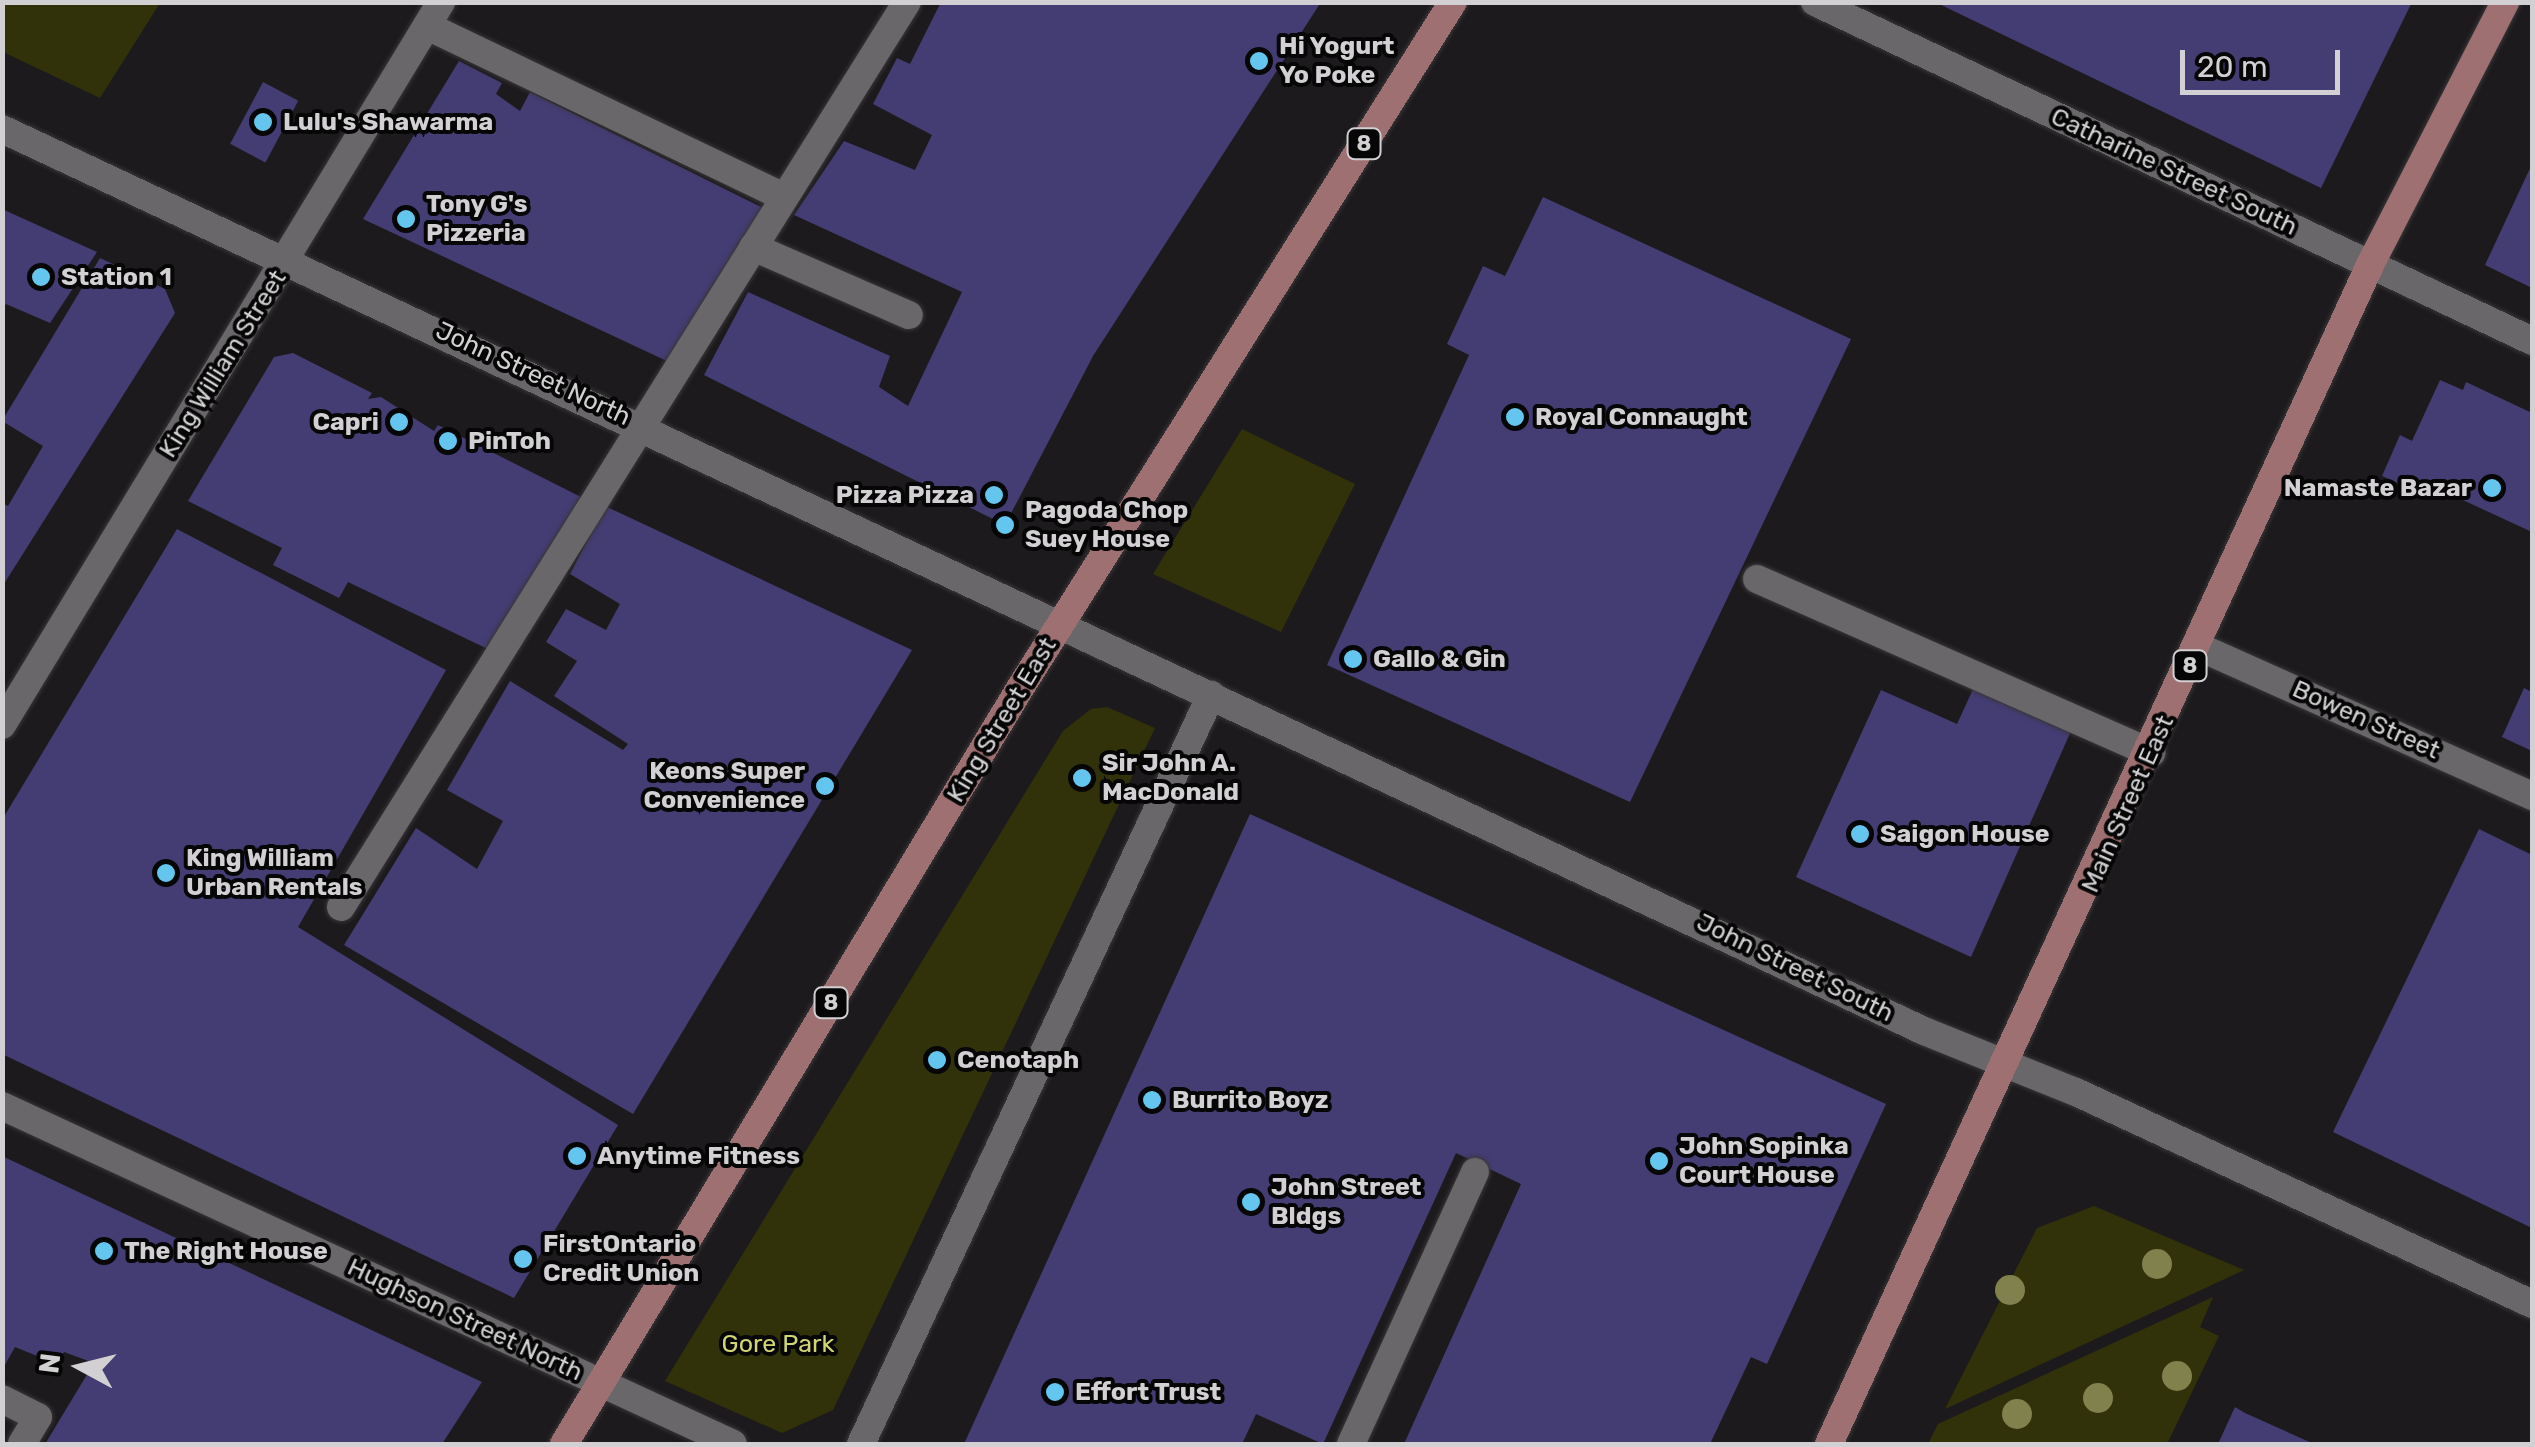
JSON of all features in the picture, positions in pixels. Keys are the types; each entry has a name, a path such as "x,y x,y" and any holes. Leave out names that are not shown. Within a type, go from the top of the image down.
{"main road":[{"name":"King Street East","path":"564,1444 1062,622 1453,2"},
{"name":"Main Street East","path":"1830,1444 2008,1066 2370,265 2505,2"}],"street":[{"path":"341,907 907,2"},
{"name":"Catharine Street South","path":"1816,2 2532,341"},
{"path":"434,14 784,197"},
{"name":"King William Street","path":"2,724 434,14"},
{"name":"John Street North","path":"2,129 1062,622"},
{"path":"753,247 909,315"},
{"path":"1757,579 2151,753"},
{"name":"John Street South","path":"1062,622 2008,1066 2532,1304"},
{"name":"Bowen Street","path":"2199,646 2532,796"},
{"path":"862,1444 1212,695"},
{"name":"Hughson Street North","path":"2,1106 733,1444"},
{"path":"1350,1444 1476,1172"},
{"path":"2,1399 38,1417 22,1444"}],"green space":[{"path":"2,3 160,3 100,98 3,52"},
{"path":"1242,429 1355,484 1281,632 1153,574"},
{"name":"Gore Park","path":"1107,707 1155,728 833,1410 782,1433 665,1381 1063,731 1091,709"},
{"path":"2094,1206 2244,1270 1945,1409 2037,1228"},
{"path":"2213,1297 2200,1327 2219,1336 2167,1444 1928,1444 1938,1424"}],"building":[{"path":"941,2 1321,2 1093,356 1005,525 704,375 748,292 890,356 879,387 908,406 962,292 794,215 844,141 915,170 932,135 873,104 897,58 910,64"},
{"path":"1935,2 2412,2 2321,188"},
{"path":"459,61 502,83 496,94 520,111 530,92 763,208 669,362 363,219"},
{"name":"Lulu's Shawarma","path":"263,82 298,101 265,163 230,144"},
{"path":"2532,164 2532,288 2485,265"},
{"path":"1543,197 1851,339 1630,802 1327,665 1469,355 1447,344 1483,266 1505,276"},
{"name":"Station 1","path":"2,209 97,252 50,323 6,304 2,311"},
{"path":"100,258 165,289 175,313 2,587 2,503 8,506 43,446 2,421"},
{"path":"293,353 372,393 368,399 381,397 434,431 438,425 581,497 494,652 348,582 339,598 273,565 282,548 188,501 274,357"},
{"path":"2440,380 2463,390 2466,382 2532,413 2532,532 2426,483 2421,493 2382,476 2400,435 2412,441"},
{"path":"605,506 912,650 633,1114 344,945 416,828 477,869 503,821 447,790 510,681 623,750 628,744 554,696 577,661 546,642 566,609 606,630 620,604 570,574"},
{"name":"King William Urban Rentals","path":"177,529 446,670 298,927 618,1125 514,1298 2,1054 2,820"},
{"path":"1974,687 2071,731 1971,957 1796,877 1881,690 1957,724"},
{"path":"2524,688 2532,692 2532,751 2502,737"},
{"path":"1250,814 1886,1104 1767,1364 1751,1357 1710,1444 1404,1444 1521,1184 1456,1153 1323,1444 1256,1414 1242,1444 964,1444"},
{"path":"2479,829 2532,855 2532,1228 2333,1132"},
{"name":"The Right House","path":"2,1156 482,1382 442,1444 45,1444 94,1363 64,1352 57,1364 15,1347 2,1370"},
{"path":"2235,1407 2245,1413 2314,1444 2218,1444"}],"place":[{"name":"Hi Yogurt Yo Poke","path":"1259,61"},
{"name":"Lulu's Shawarma","path":"263,122"},
{"name":"Tony G's Pizzeria","path":"406,219"},
{"name":"Station 1","path":"41,277"},
{"name":"Royal Connaught","path":"1515,417"},
{"name":"Capri","path":"399,422"},
{"name":"PinToh","path":"448,441"},
{"name":"Namaste Bazar","path":"2492,488"},
{"name":"Pizza Pizza","path":"994,495"},
{"name":"Pagoda Chop Suey House","path":"1005,525"},
{"name":"Gallo & Gin","path":"1353,659"},
{"name":"Sir John A. MacDonald","path":"1082,778"},
{"name":"Keons Super Convenience","path":"825,786"},
{"name":"Saigon House","path":"1860,834"},
{"name":"King William Urban Rentals","path":"166,873"},
{"name":"Cenotaph","path":"937,1060"},
{"name":"Burrito Boyz","path":"1152,1100"},
{"name":"Anytime Fitness","path":"577,1156"},
{"name":"John Sopinka Court House","path":"1659,1161"},
{"name":"John Street Bldgs","path":"1251,1202"},
{"name":"The Right House","path":"104,1251"},
{"name":"FirstOntario Credit Union","path":"523,1259"},
{"name":"Effort Trust","path":"1055,1392"}]}
